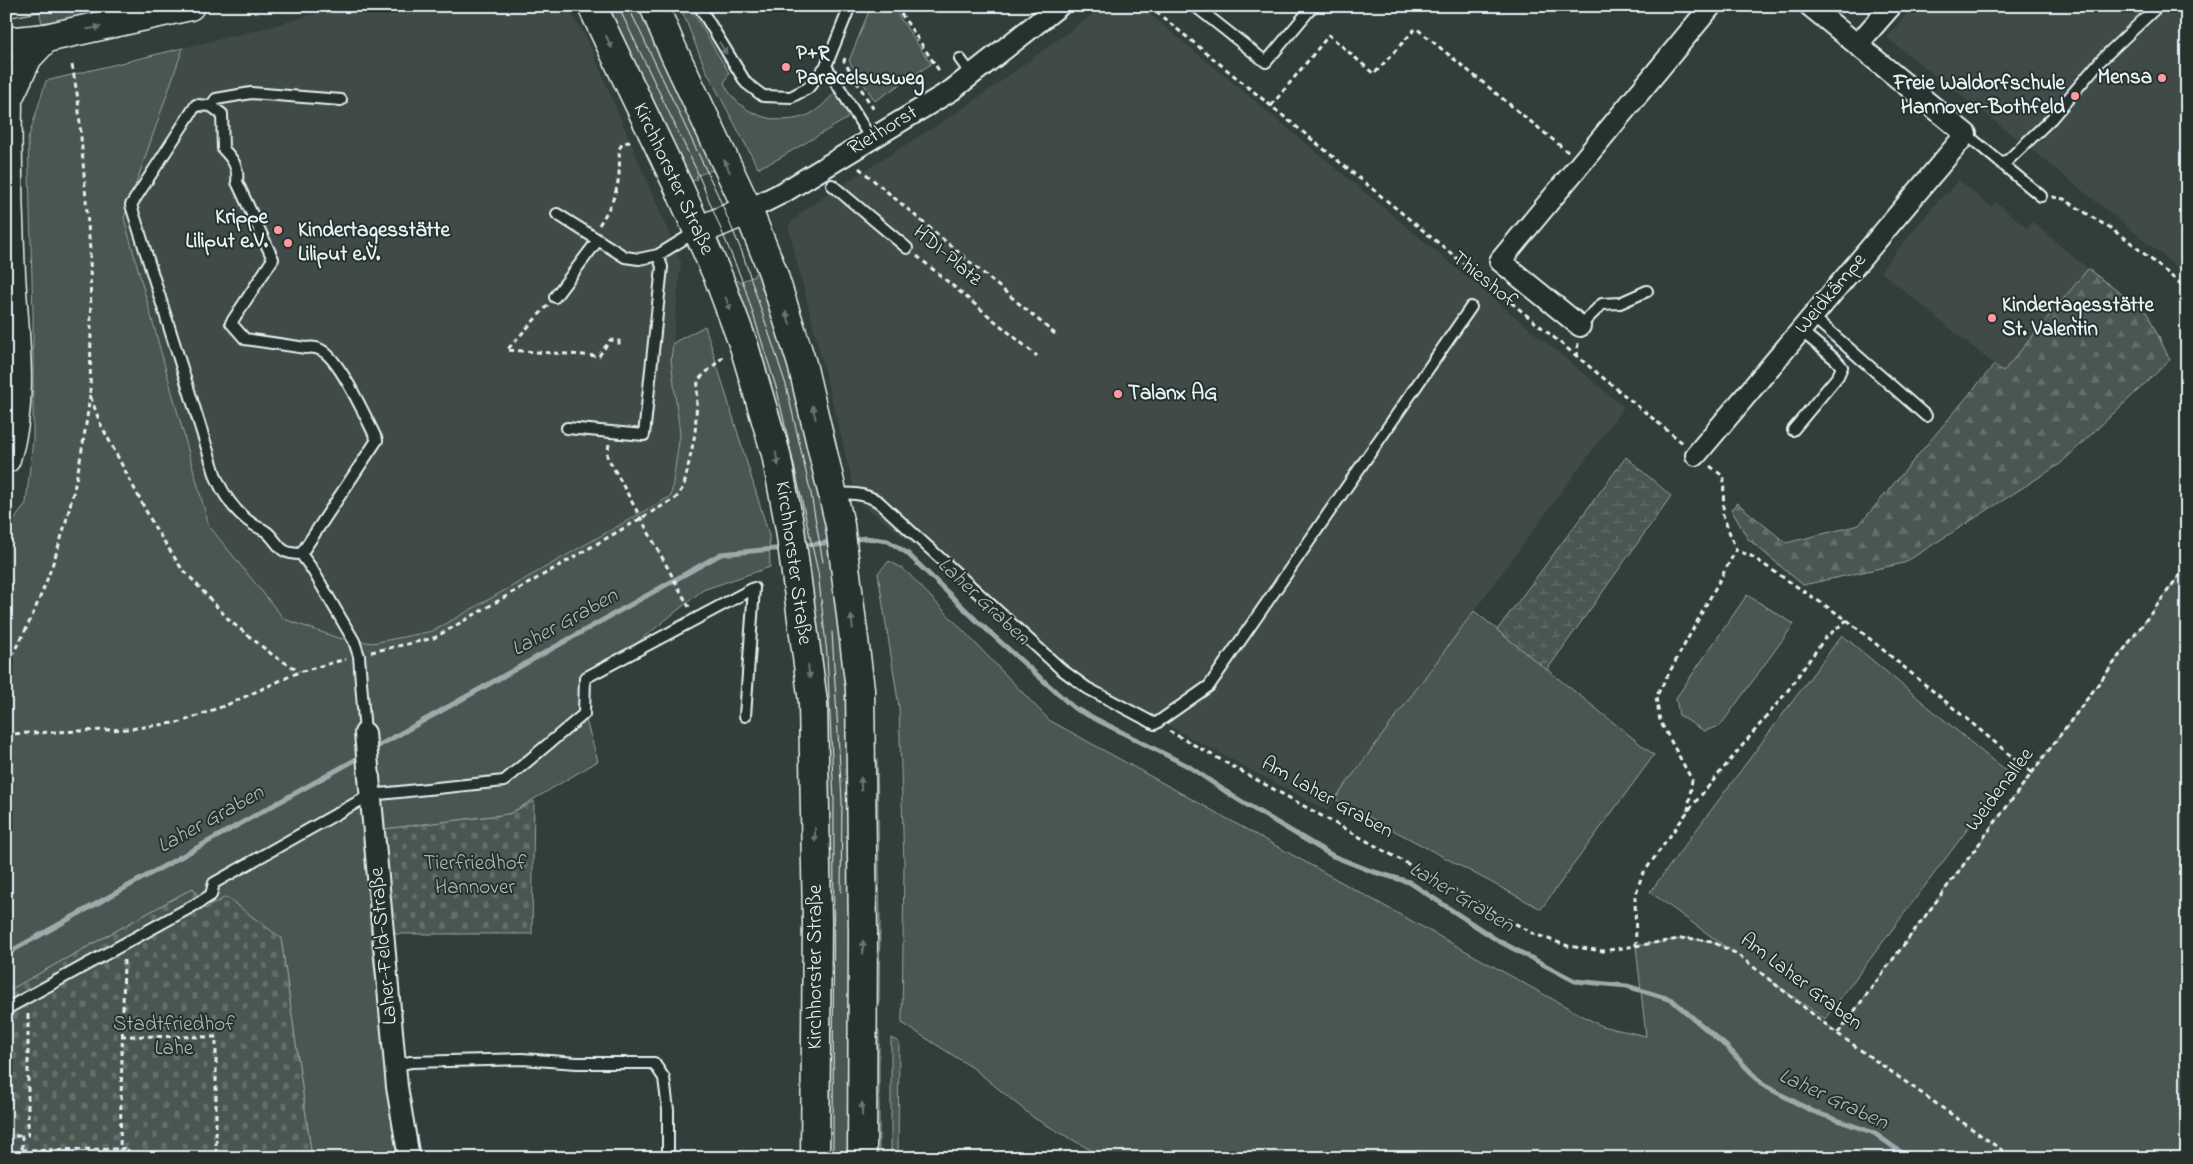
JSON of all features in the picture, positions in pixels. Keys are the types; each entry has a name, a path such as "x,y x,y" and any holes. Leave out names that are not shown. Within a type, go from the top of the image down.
{"main road":[{"path":"6,42 46,38 190,6"},
{"name":"Kirchhorster Straße","path":"592,6 719,279 744,346 776,454 790,529 812,702 817,921 815,1158"},
{"path":"654,6 748,210 772,270 802,364 840,525 860,689 863,933 862,1158"},
{"path":"6,459 16,412 17,386 8,177 7,96 28,57 46,38"},
{"path":"698,231 748,210"}],"street":[{"name":"Riethorst","path":"748,210 784,192 872,139 972,75 1059,6"},
{"name":"Thieshof","path":"1580,326 1500,261 1711,6"},
{"path":"1810,6 1966,134"},
{"path":"1857,45 1891,6"},
{"name":"Weidkämpe","path":"1696,455 1966,134"},
{"name":"Laher-Feld-Straße","path":"366,733 395,1065 409,1158"}],"lane":[{"path":"699,6 746,84 763,96 791,97 808,88 826,66 850,6"},
{"path":"1195,6 1266,62 1313,6"},
{"path":"2003,164 2051,119 2102,58 2158,6"},
{"path":"960,59 972,75"},
{"path":"826,66 872,139"},
{"path":"210,106 216,99 251,93 341,100"},
{"path":"196,105 210,106 222,114 223,148 232,157 238,172 237,182 273,259 232,323 245,339 306,348 312,347 322,350 339,369 378,440 301,554 288,554 277,547 267,531 254,526 225,496 216,477 131,205 196,105"},
{"path":"1966,134 2041,196"},
{"name":"HDI-Platz","path":"832,185 907,248"},
{"path":"557,214 625,257 639,259 658,255 698,231"},
{"path":"555,298 595,238"},
{"path":"567,428 644,435 662,267 658,255"},
{"path":"1580,326 1602,304 1620,303 1647,291"},
{"path":"832,494 853,493 870,496 879,502 1061,669 1086,688 1155,724 1209,686 1470,307"},
{"path":"1806,323 1926,416"},
{"path":"1793,430 1838,376 1842,367 1806,323"},
{"path":"301,554 350,633 366,733"},
{"path":"6,1009 211,895 214,883 370,795 504,781 584,714 585,678 754,588 746,716"},
{"path":"395,1065 411,1062 522,1059 577,1063 654,1063 664,1078 668,1110 668,1158"}],"path":[{"path":"896,6 940,72"},
{"name":"Thieshof","path":"1149,6 1724,477 1723,515 1736,550"},
{"path":"1271,106 1329,35 1374,74 1416,28 1582,164"},
{"path":"848,52 844,61 874,110"},
{"path":"6,663 17,647 52,568 74,493 90,395 92,332 90,250 78,99 72,65"},
{"path":"595,238 613,204 620,174 619,149 623,143 629,142"},
{"name":"HDI-Platz","path":"859,168 1055,334"},
{"path":"2041,196 2064,199 2125,238 2187,289"},
{"name":"HDI-Platz","path":"907,248 1037,356"},
{"path":"555,298 507,350 599,356 610,340 619,340 619,347"},
{"path":"6,734 130,729 181,722 229,704 299,672 434,638 676,498 684,486 695,434 698,380 727,352 744,346"},
{"path":"90,395 100,423 125,474 154,526 180,566 230,621 274,656 299,672"},
{"path":"610,432 607,456 695,619"},
{"path":"1688,811 1692,780 1660,721 1656,697 1736,550 1751,556 1847,620 2032,773"},
{"name":"Weidenallee","path":"1838,1034 2187,564"},
{"path":"1636,946 1635,897 1642,875 1688,811 1786,694 1826,638 1847,620"},
{"name":"Am Laher Graben","path":"1155,724 1534,934 1568,946 1603,951 1686,938 1711,942 1737,954 1838,1034 2013,1158"},
{"path":"120,1149 124,945"},
{"path":"6,1136 28,1136 28,997"},
{"path":"121,1036 216,1037 216,1158"},
{"path":"22,1136 22,1158"},
{"path":"22,1150 128,1148 128,1158"}],"shaded area":[{"path":"342,6 564,6 569,10 588,41 681,262 671,360 680,434 671,496 433,631 373,643 338,638 284,619 209,526 124,218 183,48 277,25"},
{"name":"Talanx AG","path":"1104,6 1140,6 1624,407 1327,811 1086,681 857,500 788,226 802,212 831,192 967,106"},
{"name":"Freie Waldorfschule Hannover-Bothfeld","path":"1913,6 2187,6 2187,275 2037,154 1887,38"},
{"name":"Kindertagesstätte St. Valentin","path":"1959,180 1991,207 1996,202 2027,228 2032,222 2088,269 2003,372 1880,271 1945,193 1947,194"}],"green space":[{"path":"38,6 138,6 42,23"},
{"path":"605,6 640,6 719,169 714,173 712,170 696,176 697,179 692,181"},
{"path":"680,6 689,6 729,73 724,83 730,94 749,110 771,119 796,119 816,111 835,92 847,112 848,118 776,160 758,168 705,68"},
{"path":"871,6 892,6 931,64 875,101 849,61"},
{"path":"183,48 124,218 209,526 284,619 338,638 373,643 433,631 671,496 680,434 671,360 673,343 705,326 769,535 770,567 703,590 613,662 585,678 584,714 598,761 509,814 384,829 363,829 372,949 398,1158 312,1158 281,938 205,909 193,888 6,992 6,532 26,503 33,440 33,314 28,139 46,81"},
{"path":"2088,269 2147,313 2170,360 2060,464 1904,563 1803,585 1748,539 1731,509 1737,503 1786,543 1859,525 1994,365 2003,372"},
{"path":"759,271 781,333 818,463 849,671 854,1158 824,1158 822,732 732,282 738,280 739,282 755,276 754,274"},
{"path":"1626,457 1671,496 1547,670 1497,630"},
{"path":"889,561 904,569 1049,720 1601,1026 1646,1036 1636,946 1686,938 1711,941 1730,950 1650,892 1842,635 2009,774 1825,1019 1766,977 1838,1033 2187,565 2187,1158 1105,1158 1034,1118 973,1068 902,1023 904,864 899,707 878,573"},
{"path":"1747,595 1794,624 1720,726 1704,731 1679,715 1676,698"},
{"path":"1474,611 1654,755 1541,909 1335,799"},
{"path":"874,757 877,759 880,921 879,1007 872,1001"},
{"name":"Tierfriedhof Hannover","path":"534,801 532,934 391,934 384,829 509,814"},
{"name":"Stadtfriedhof Lahe","path":"193,888 205,909 226,897 281,938 312,1158 6,1158 6,992"},
{"path":"874,1027 879,1030 879,1158 871,1158"},
{"path":"891,1038 899,1042 898,1158 891,1158"}],"waterway":[{"name":"Laher Graben","path":"849,540 866,538 888,541 907,553 976,620 1074,708 1188,766 1234,797 1333,856 1371,871 1409,882 1497,940 1575,981 1627,986 1672,1000 1727,1047 1763,1085 1812,1111 1874,1133 1909,1158"},
{"name":"Laher Graben","path":"799,546 833,542"},
{"name":"Laher Graben","path":"371,750 721,554 784,548"},
{"name":"Laher Graben","path":"6,954 362,756"}],"tram line":[{"path":"6,18 73,6"},
{"path":"618,6 696,169 744,285 777,390 818,572 827,654 834,800 833,1158"},
{"path":"628,6 717,193 742,252 786,385 811,494 823,562"},
{"path":"832,632 842,800 841,892"}],"place":[{"name":"P+R Paracelsusweg","path":"786,67"},
{"name":"Mensa","path":"2162,78"},
{"name":"Freie Waldorfschule Hannover-Bothfeld","path":"2075,96"},
{"name":"Krippe Liliput e.V.","path":"278,230"},
{"name":"Kindertagesstätte Liliput e.V.","path":"288,243"},
{"name":"Kindertagesstätte St. Valentin","path":"1992,318"},
{"name":"Talanx AG","path":"1118,394"}]}
